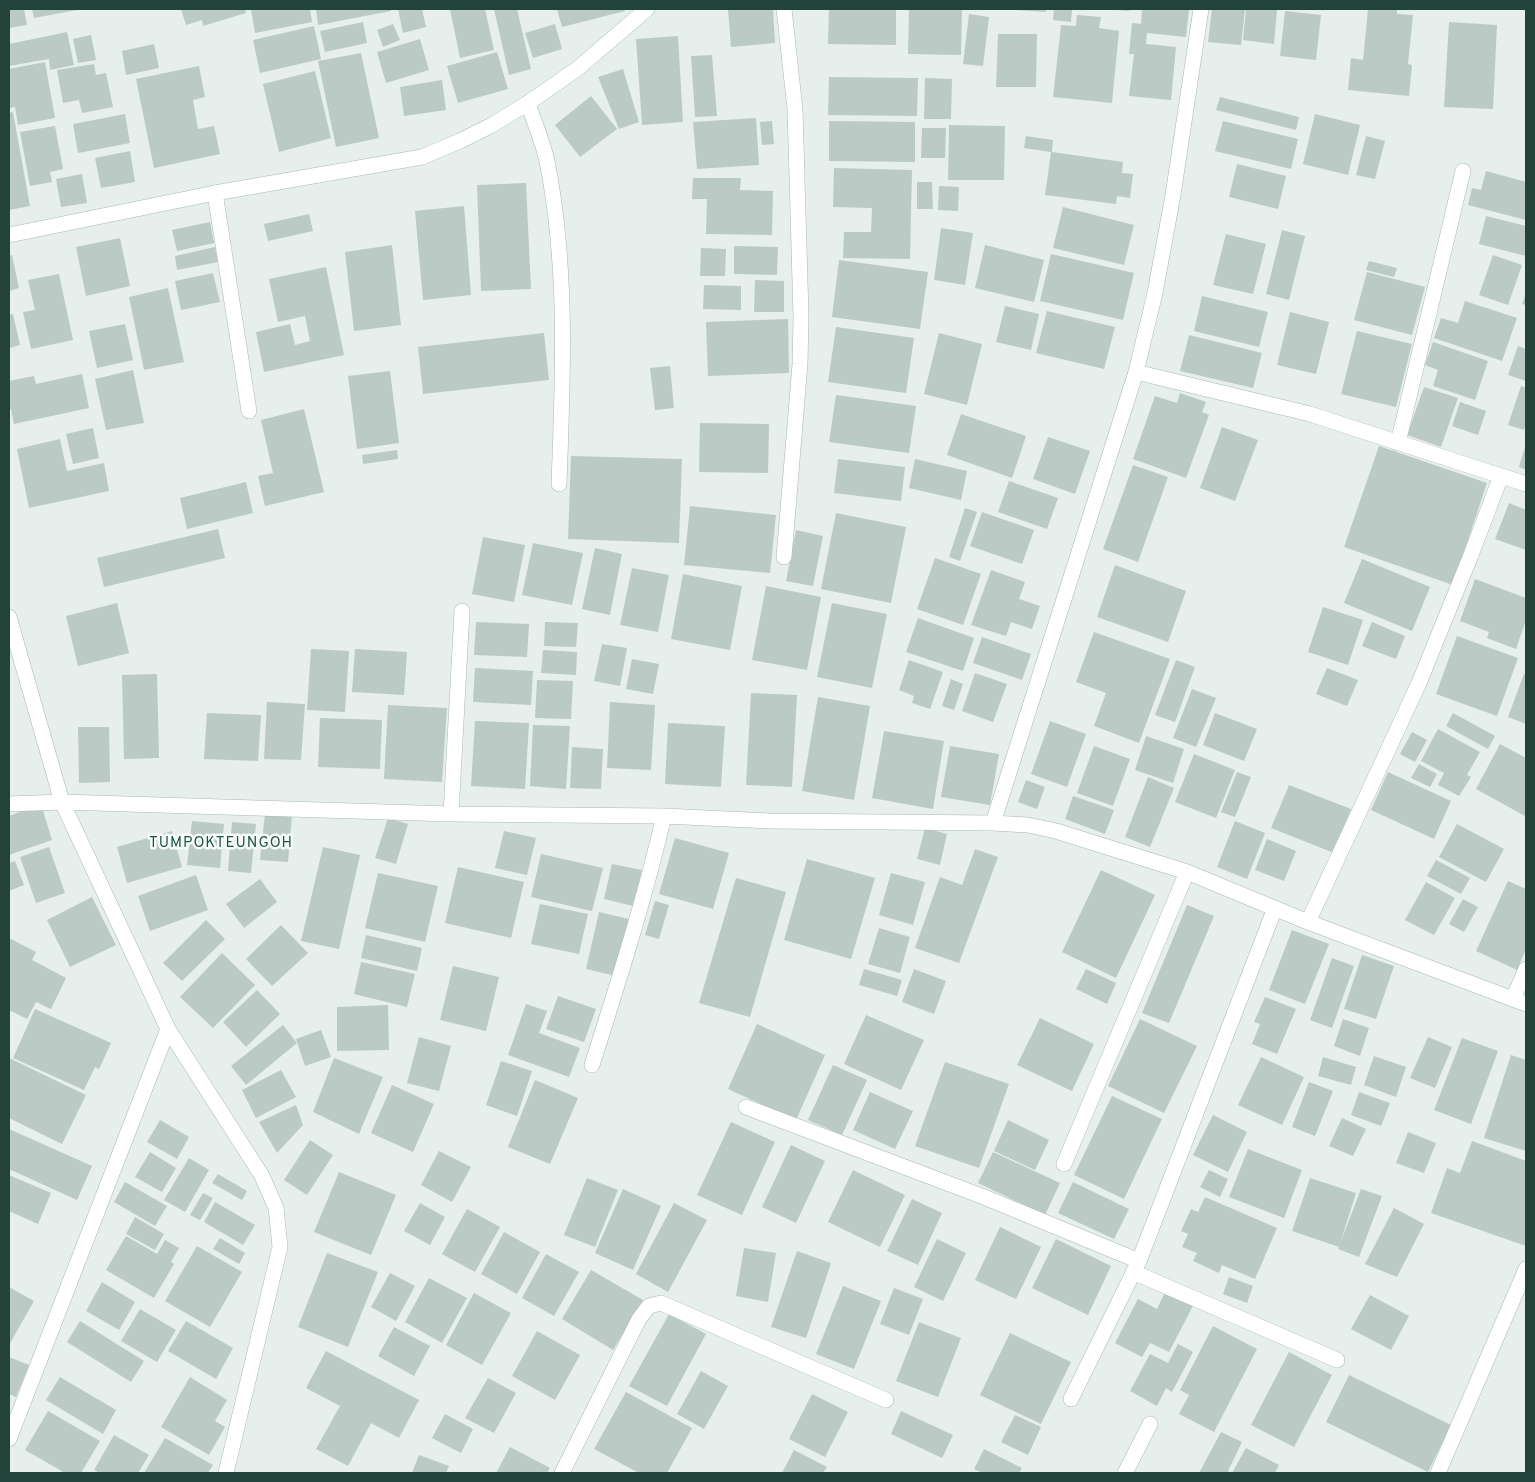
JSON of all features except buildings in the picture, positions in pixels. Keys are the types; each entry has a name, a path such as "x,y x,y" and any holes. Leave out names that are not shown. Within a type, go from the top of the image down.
{"street":[{"path":"9,235 215,194 422,157 492,125 528,103 577,69 647,9"},
{"path":"784,9 795,109 801,316 800,364 784,557"},
{"path":"993,823 1136,372 1155,293 1173,195 1201,9"},
{"path":"528,103 547,159 559,237 563,366 558,484"},
{"path":"1398,442 1464,171"},
{"path":"215,194 249,411"},
{"path":"1136,372 1310,414 1526,484"},
{"path":"1308,922 1419,683 1501,476"},
{"path":"451,814 462,611"},
{"path":"9,617 62,802 168,1029 262,1176 276,1208 280,1247 226,1473"},
{"path":"9,804 62,802 451,814 664,816 1028,825 1056,831 1187,872 1308,922 1520,1001 1526,969"},
{"path":"592,1065 633,937 649,881 664,816"},
{"path":"1064,1164 1187,872"},
{"path":"1071,1399 1136,1267 1275,908"},
{"path":"9,1439 168,1029"},
{"path":"746,1107 984,1197 1337,1360"},
{"path":"1438,1473 1526,1269"},
{"path":"562,1473 639,1319 649,1306 655,1304 661,1303 886,1400"},
{"path":"1125,1473 1150,1424"}],"district":[{"name":"TUMPOKTEUNGOH","path":"221,844"}]}
